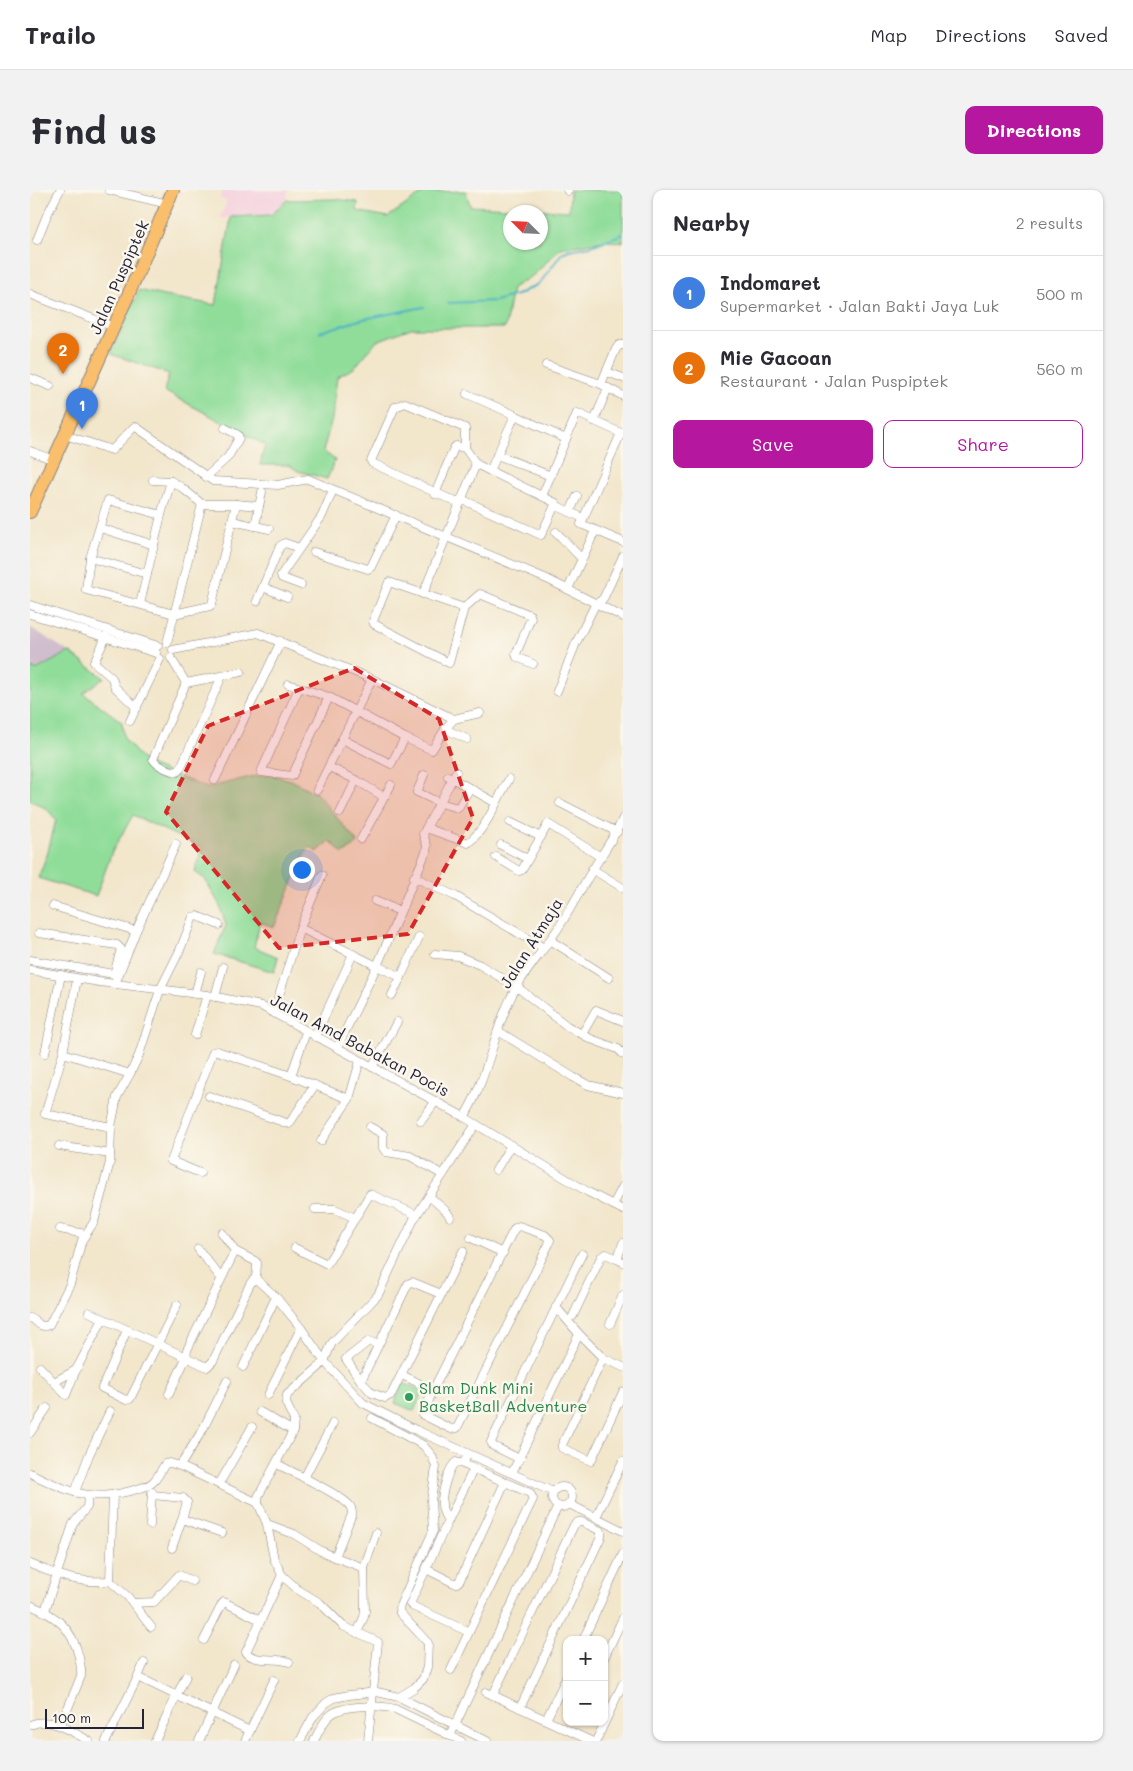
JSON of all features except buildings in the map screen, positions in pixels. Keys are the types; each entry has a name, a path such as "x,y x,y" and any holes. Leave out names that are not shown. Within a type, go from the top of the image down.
{"main road":[{"name":"Jalan Puspiptek","path":"30,512 114,327 173,190"}],"street":[{"path":"37,240 60,190"},
{"path":"109,190 168,204"},
{"path":"30,294 114,327"},
{"path":"594,421 606,372 616,349 623,344"},
{"path":"546,365 604,386 623,396"},
{"path":"606,372 623,378"},
{"path":"30,378 50,386"},
{"path":"467,394 566,439"},
{"path":"555,505 541,535 461,502 435,494 371,462 393,411 399,405 405,403 466,429 465,448 476,464 556,502 555,505 583,518"},
{"path":"542,496 577,413 622,434 581,524 623,542"},
{"path":"490,471 515,415"},
{"path":"65,435 112,450 136,426 213,481 278,485 307,479 568,589 623,617"},
{"path":"206,477 228,457 239,438 226,428"},
{"path":"435,494 454,448 456,446 465,448"},
{"path":"30,451 54,460"},
{"path":"497,455 551,476"},
{"path":"424,594 476,464"},
{"path":"153,480 171,481 202,504 259,506"},
{"path":"140,604 171,481"},
{"path":"301,585 280,576 322,516 333,490"},
{"path":"255,526 262,492"},
{"path":"570,512 577,496"},
{"path":"161,515 110,499 107,502 90,558 86,590 174,614 210,606 236,504"},
{"path":"130,721 137,708 158,653 163,643 166,643 202,504"},
{"path":"314,552 368,569 371,567 396,515"},
{"path":"232,521 269,529"},
{"path":"100,528 154,545"},
{"path":"568,589 596,531"},
{"path":"556,532 582,560"},
{"path":"257,601 280,546 285,543 299,548"},
{"path":"557,691 576,643 596,603 604,597 623,556"},
{"path":"90,558 147,574"},
{"path":"464,608 389,582 374,616 374,624 448,663 464,608 479,594 529,614 531,618 516,654 517,657 533,664"},
{"path":"263,587 287,597"},
{"path":"30,605 106,637 158,653"},
{"path":"30,614 68,622 158,653 166,660 172,654 255,632 372,679 454,719"},
{"path":"106,637 94,662 112,678 115,686 137,708"},
{"path":"214,780 281,641"},
{"path":"166,643 172,647 172,654 186,683 153,759 158,765 177,772 180,769 222,676"},
{"path":"186,683 241,672"},
{"path":"317,790 372,679"},
{"path":"288,684 329,697 405,738 432,750 445,729 454,719 480,713"},
{"path":"299,688 261,772 292,776 329,697"},
{"path":"445,729 467,739"},
{"path":"342,739 392,764 405,738"},
{"path":"329,767 356,780 384,797"},
{"path":"424,775 417,792 440,803 459,808 470,788"},
{"path":"337,1048 377,966 427,848 423,837 426,828 452,776 496,803"},
{"path":"426,828 468,843 491,816 509,779"},
{"path":"340,813 356,780"},
{"path":"360,839 391,785"},
{"path":"560,803 617,832"},
{"name":"Jalan Atmaja","path":"464,1117 474,1101 482,1082 498,1030 517,987 550,940 617,832 623,818"},
{"path":"510,822 541,837"},
{"path":"496,857 521,871 548,824 602,857"},
{"path":"113,983 176,844"},
{"path":"501,845 528,859"},
{"path":"592,870 623,888"},
{"path":"274,1012 300,928 322,875"},
{"path":"414,877 455,896 544,948"},
{"path":"375,902 400,911"},
{"path":"54,906 136,930"},
{"path":"30,1318 38,1325 44,1327 51,1322 70,1284 85,1234 94,1222 110,1154 111,1128 117,1097 130,1074 144,1041 160,990 180,950 193,918 197,916 219,926"},
{"path":"300,928 401,977"},
{"path":"39,933 118,945 121,949 113,983"},
{"path":"392,995 419,937"},
{"path":"550,940 609,978"},
{"path":"315,1037 353,954"},
{"path":"435,954 458,956 480,966 517,987 560,1021 582,1034 618,1049 623,1054"},
{"path":"30,960 114,974"},
{"path":"195,1035 223,967"},
{"name":"Jalan Amd Babakan Pocis","path":"30,970 77,979 211,996 249,1003 274,1012 315,1037 436,1101 588,1192 623,1210"},
{"path":"195,994 201,972"},
{"path":"45,1053 61,976"},
{"path":"77,979 63,1053 45,1114 111,1128"},
{"path":"582,1034 596,1010 623,1021"},
{"path":"372,1067 397,1022"},
{"path":"498,1030 588,1085 623,1093"},
{"path":"291,1076 306,1032"},
{"path":"200,1173 171,1161 213,1052 217,1051 291,1076 349,1100"},
{"path":"63,1053 130,1074"},
{"path":"321,1141 349,1100 360,1060"},
{"path":"209,1096 289,1124 315,1085"},
{"path":"421,1121 436,1101"},
{"path":"368,1741 378,1643 343,1626 320,1602 296,1589 282,1574 274,1559 267,1524 258,1502 258,1497 293,1431 294,1420 286,1403 287,1395 324,1361 337,1337 378,1296 417,1215 476,1124"},
{"path":"370,1127 383,1134 383,1148 386,1152 410,1156 443,1176"},
{"path":"496,1170 511,1145"},
{"path":"59,1146 110,1154"},
{"path":"613,1205 623,1186"},
{"path":"295,1248 327,1264 370,1194 417,1215"},
{"path":"429,1196 450,1217"},
{"path":"315,1209 335,1210 355,1218"},
{"path":"416,1430 433,1390 515,1228 519,1226 545,1236 550,1240 549,1244 456,1428 451,1429 423,1415"},
{"path":"60,1229 85,1234"},
{"path":"222,1233 234,1251 256,1260 256,1280"},
{"path":"471,1238 503,1252"},
{"path":"573,1316 601,1256 606,1254 620,1260 623,1243"},
{"path":"198,1249 221,1278"},
{"path":"169,1394 186,1358 186,1350 234,1251"},
{"path":"378,1345 369,1341 346,1359 372,1393 385,1398 391,1396 463,1251"},
{"path":"520,1459 493,1446 491,1442 582,1254"},
{"path":"89,1312 207,1367 211,1364 250,1284 253,1280 256,1280"},
{"path":"256,1280 276,1297 324,1361 364,1403 416,1430 553,1492"},
{"path":"361,1381 408,1284 412,1282 440,1294"},
{"path":"610,1324 623,1295"},
{"path":"243,1367 276,1297"},
{"path":"127,1330 102,1388 124,1400 130,1399 177,1305"},
{"path":"556,1307 603,1358 623,1367"},
{"path":"40,1367 66,1395 76,1370 103,1319"},
{"path":"268,1395 301,1328"},
{"path":"512,1473 580,1334"},
{"path":"603,1358 562,1445 564,1450 591,1461 623,1392"},
{"path":"54,1382 76,1370"},
{"path":"402,1375 433,1390"},
{"path":"180,1466 204,1429 226,1381"},
{"path":"30,1433 47,1408"},
{"path":"75,1492 89,1455 110,1411"},
{"path":"260,1412 293,1431"},
{"path":"372,1418 423,1445 432,1456 436,1467 431,1501 433,1531 399,1608 400,1614 428,1643 427,1668 419,1684 399,1697"},
{"path":"304,1478 333,1423"},
{"path":"219,1484 252,1428"},
{"path":"463,1464 468,1454"},
{"path":"596,1517 623,1460"},
{"path":"448,1521 442,1509 442,1497 451,1466 456,1462 530,1493 533,1499 451,1670"},
{"path":"30,1474 88,1496 113,1496 152,1483 165,1464 170,1463 258,1502"},
{"path":"277,1464 340,1499 352,1508 352,1514 336,1557"},
{"path":"469,1632 410,1605 474,1468"},
{"path":"426,1569 454,1583 460,1580 505,1482"},
{"path":"150,1525 153,1495 152,1483"},
{"path":"560,1487 566,1488 572,1495 568,1504 564,1507 558,1506 552,1501 553,1492 560,1487"},
{"path":"153,1495 174,1496 187,1502 172,1548"},
{"path":"44,1611 72,1524 87,1507 88,1496"},
{"path":"110,1581 113,1496"},
{"path":"568,1504 623,1531"},
{"path":"450,1736 558,1506"},
{"path":"182,1518 222,1533"},
{"path":"520,1708 601,1537 601,1531 582,1522 574,1525 490,1694 520,1708 570,1731 591,1741"},
{"path":"267,1524 294,1534 321,1551 364,1568"},
{"path":"357,1633 365,1611 364,1568 376,1533"},
{"path":"585,1636 623,1554"},
{"path":"30,1564 57,1575 82,1582 110,1581 133,1603 151,1627"},
{"path":"282,1574 247,1648 247,1654 266,1659 282,1659 289,1662"},
{"path":"133,1603 154,1602 179,1575 192,1581"},
{"path":"204,1640 212,1619 224,1602 260,1620"},
{"path":"30,1605 44,1611 63,1624 75,1643 82,1670 80,1682 61,1725"},
{"path":"608,1650 623,1618"},
{"path":"106,1741 144,1663"},
{"path":"199,1741 234,1665"},
{"path":"155,1741 186,1676"},
{"path":"138,1677 250,1731"},
{"path":"245,1741 274,1680"},
{"path":"546,1720 565,1681"},
{"path":"596,1741 623,1683"},
{"path":"300,1741 318,1710 334,1698 372,1692 388,1693 399,1697 487,1741"},
{"path":"353,1694 354,1708"},
{"path":"314,1741 327,1718 335,1712 354,1708 385,1706 461,1741"},
{"path":"30,1725 42,1722 61,1725 89,1741"},
{"path":"570,1731 572,1726"}],"highlighted area":[{"path":"354,668 439,719 473,818 408,934 279,948 166,812 208,726"}],"shaded area":[{"path":"222,190 288,190 287,200 271,215 220,218 227,201 220,199"},
{"path":"30,627 69,652 35,670 30,668"}],"green space":[{"path":"570,190 623,190 623,242 605,241 560,248 535,274 512,288 505,328 411,328 377,341 354,368 337,377 332,419 323,451 335,460 327,479 298,471 289,465 260,465 265,445 164,391 169,374 111,354 139,290 216,305 231,217 271,215 287,200 336,199 358,202 357,211 388,217 424,192 466,191 470,206 503,208 503,250 548,250 548,210 569,211"},
{"path":"69,652 104,678 83,693 122,722 124,738 145,763 207,788 250,777 272,775 291,780 317,794 358,843 343,854 330,841 317,852 311,847 305,853 274,927 260,922 254,947 278,957 274,972 214,954 226,925 219,904 205,879 195,872 202,848 133,815 112,852 96,896 38,878 47,855 56,820 47,809 30,800 30,668 36,670"},
{"name":"Slam Dunk Mini BasketBall Adventure","path":"403,1383 423,1391 414,1411 395,1403"}],"waterway":[{"path":"448,303 495,301 517,295 540,283 562,253 591,246 623,234"},
{"path":"320,332 363,319 424,307"}],"place":[{"name":"Mie Gacoan","path":"63,374"},
{"name":"Indomaret","path":"82,429"},
{"name":"Slam Dunk Mini BasketBall Adventure","path":"409,1397"}]}
